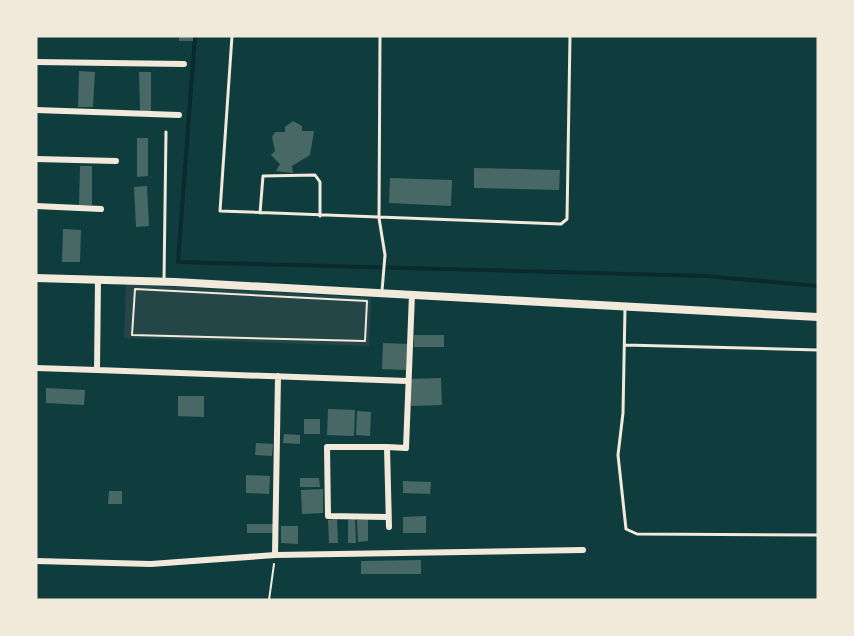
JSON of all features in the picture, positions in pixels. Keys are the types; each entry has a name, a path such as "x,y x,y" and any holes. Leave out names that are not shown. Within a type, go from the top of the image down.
{"street":[{"path":"36,62 184,64"},
{"path":"36,110 179,115"},
{"path":"36,159 116,160"},
{"path":"36,206 101,209"},
{"path":"36,279 164,282 412,294 818,317"},
{"path":"97,370 98,280"},
{"path":"387,517 328,516 327,447 406,448 412,294"},
{"path":"36,369 407,381"},
{"path":"275,555 278,376"},
{"path":"387,447 389,527"},
{"path":"36,561 151,564 275,555 583,550"}],"lane":[{"path":"232,36 220,211 225,213 566,223 570,36"},
{"path":"380,36 379,218 385,255 382,293"},
{"path":"164,282 166,132"},
{"path":"260,214 263,176 315,175 320,182 320,216"},
{"path":"626,306 618,455 626,529 637,534 818,535"},
{"path":"624,345 818,350"}],"path":[{"path":"135,289 367,301 365,341 132,334 135,289"},
{"path":"269,600 275,555"}],"shaded area":[{"path":"126,284 371,298 369,346 124,338"}],"building":[{"path":"179,36 193,36 193,41 179,41"},
{"path":"79,71 95,72 93,107 78,107"},
{"path":"139,72 151,72 151,111 140,111"},
{"path":"293,121 302,126 302,131 314,131 310,155 292,166 293,173 276,171 280,164 271,155 275,151 272,137 275,132 285,132 285,127"},
{"path":"137,138 148,138 148,176 137,177"},
{"path":"80,166 92,166 92,205 79,205"},
{"path":"474,168 560,170 559,190 474,188"},
{"path":"390,178 452,180 451,206 389,203"},
{"path":"147,186 149,226 136,227 134,187"},
{"path":"63,229 81,230 80,262 62,262"},
{"path":"414,335 444,335 444,347 414,347"},
{"path":"383,343 407,344 406,370 382,369"},
{"path":"441,378 442,405 411,406 410,379"},
{"path":"46,388 85,390 84,405 46,403"},
{"path":"178,396 204,396 204,417 178,416"},
{"path":"328,409 355,410 354,436 327,435"},
{"path":"357,411 371,412 370,436 356,435"},
{"path":"304,419 320,419 320,434 304,434"},
{"path":"284,434 300,435 300,444 283,443"},
{"path":"256,443 273,444 272,456 255,455"},
{"path":"246,475 270,476 269,494 246,493"},
{"path":"300,478 319,478 320,487 300,487"},
{"path":"403,481 431,482 430,494 403,493"},
{"path":"323,489 323,513 302,514 301,490"},
{"path":"109,491 122,491 122,504 108,504"},
{"path":"426,516 426,533 403,533 403,517"},
{"path":"337,519 338,543 329,543 328,520"},
{"path":"355,519 356,543 348,543 348,520"},
{"path":"368,519 368,541 358,542 357,520"},
{"path":"247,524 274,524 274,533 247,533"},
{"path":"281,526 298,526 298,544 281,543"},
{"path":"421,560 421,574 361,574 361,561"}],"waterway":[{"path":"195,36 178,262 706,276 818,286"}]}
